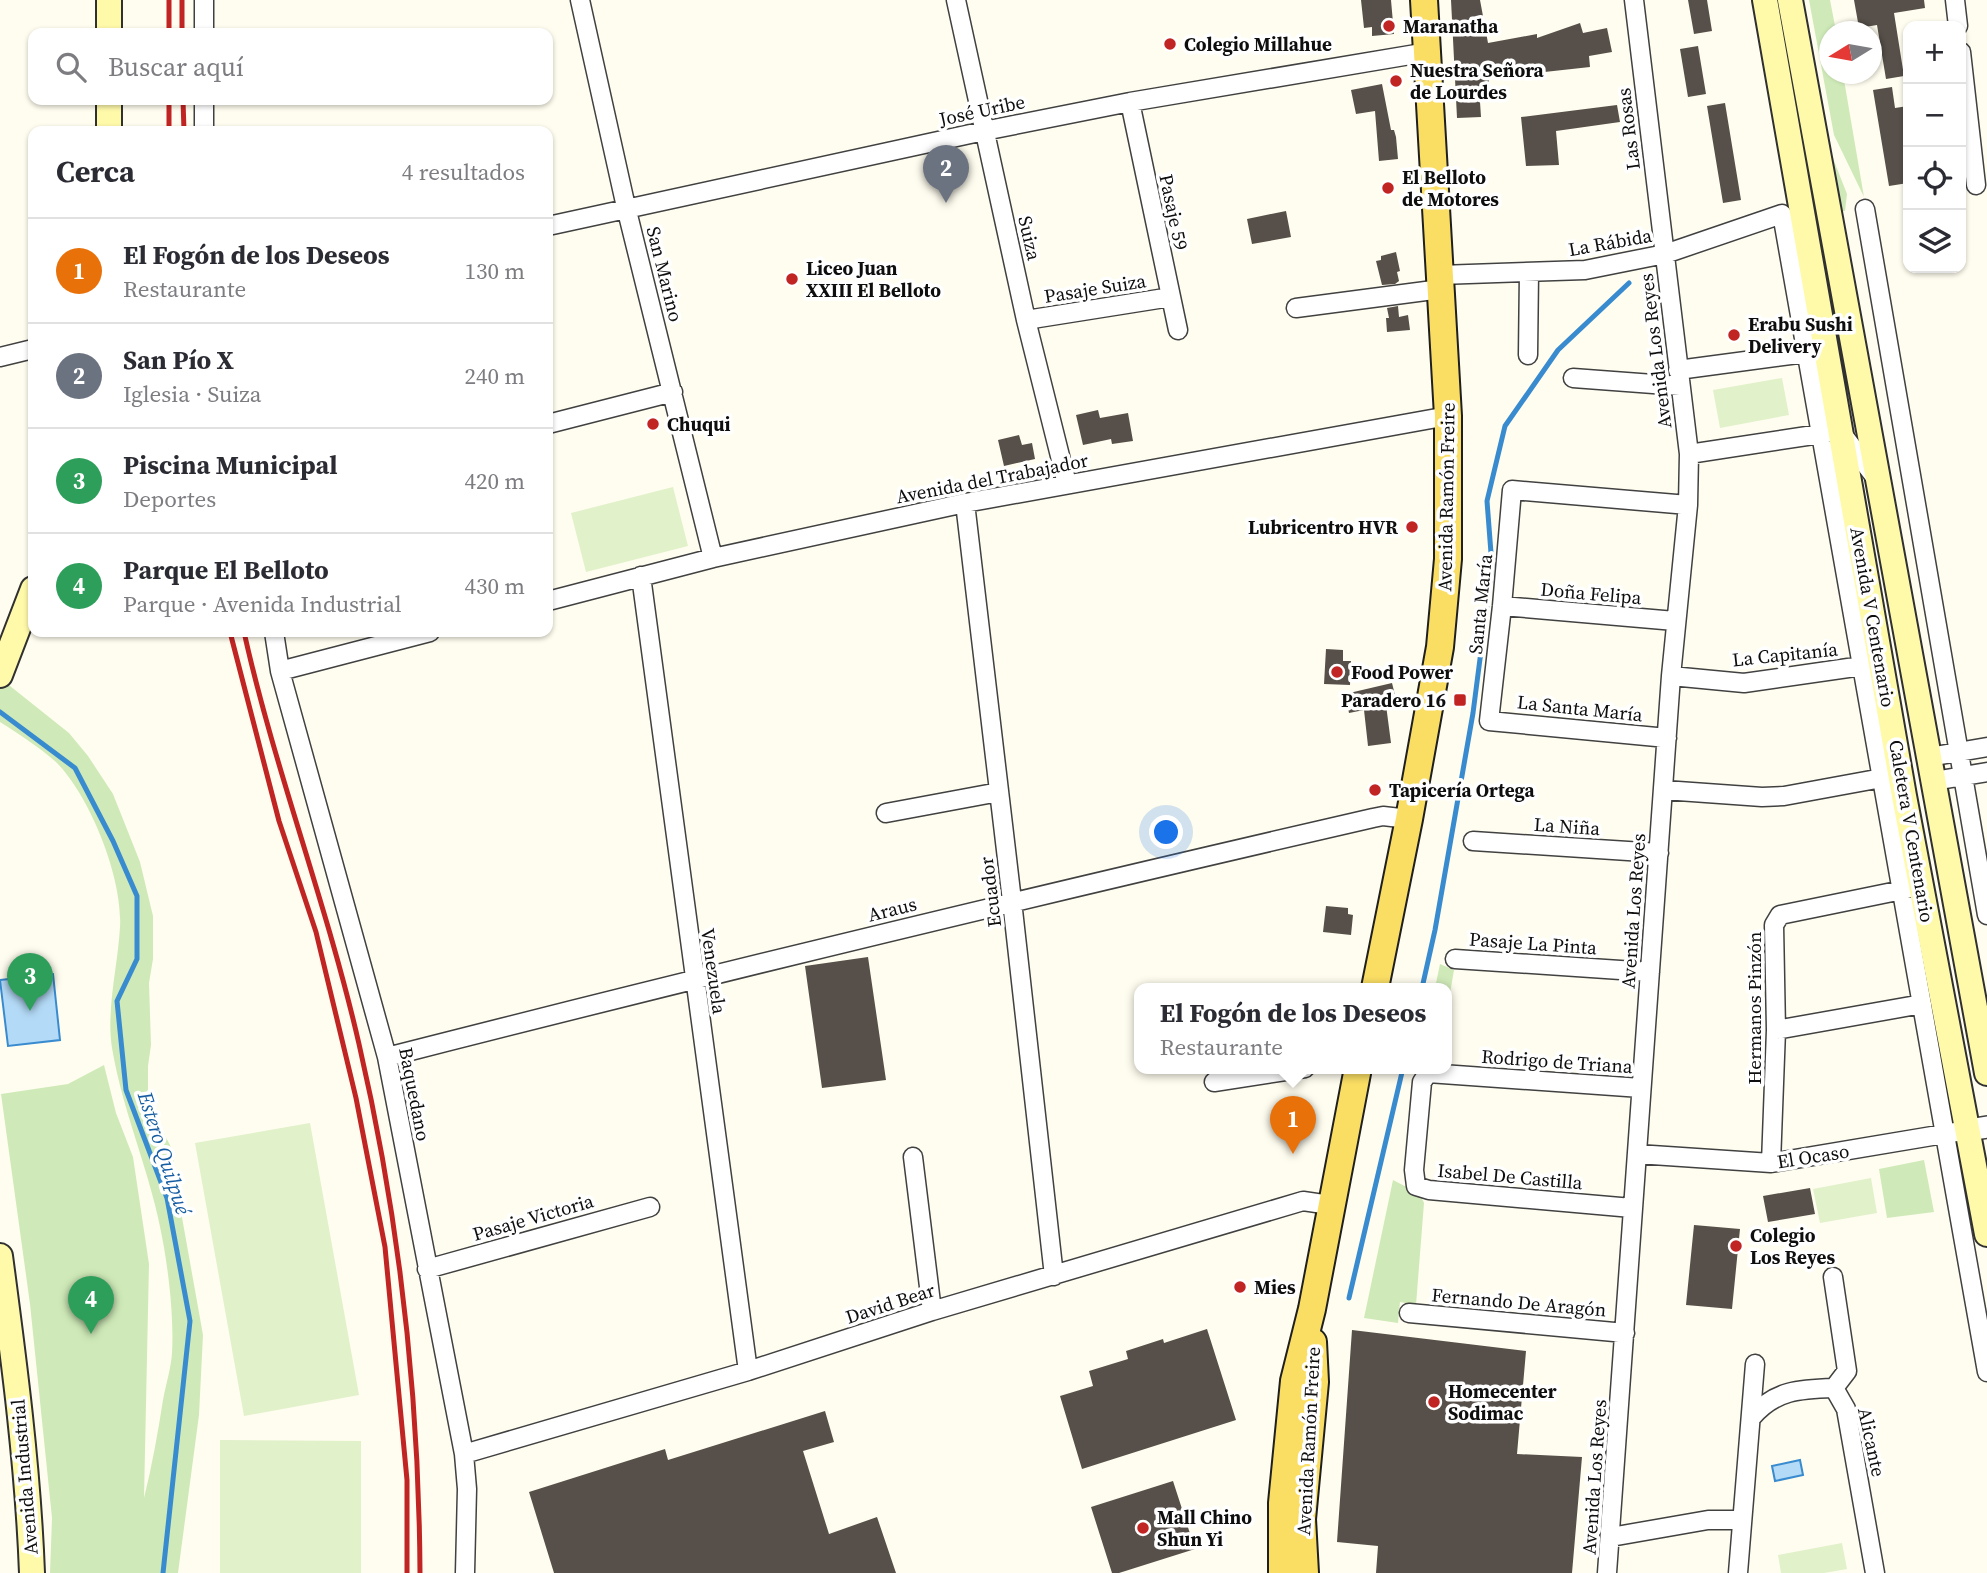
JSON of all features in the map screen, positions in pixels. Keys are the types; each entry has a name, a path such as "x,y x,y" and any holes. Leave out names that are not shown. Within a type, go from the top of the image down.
{"main road":[{"path":"109,0 109,28"},
{"name":"Avenida Ramón Freire","path":"1376,983 1440,647 1448,559 1448,416 1424,0"},
{"name":"Avenida V Centenario","path":"1765,0 1830,433 1904,796 1912,888 1967,1130 1987,1234"},
{"name":"Avenida V Centenario","path":"1790,0 1987,1073"},
{"path":"109,105 109,126"},
{"path":"0,675 28,602"},
{"name":"Avenida Ramón Freire","path":"1282,1573 1282,1503 1294,1381 1312,1309 1357,1074"},
{"name":"Avenida Industrial","path":"0,1256 7,1368 30,1517 32,1573"},
{"name":"Avenida Ramón Freire","path":"1305,1573 1302,1519 1315,1382 1312,1309"}],"street":[{"path":"204,0 204,28"},
{"name":"San Marino","path":"580,0 626,208 713,558"},
{"name":"Suiza","path":"956,0 1026,320 1067,484"},
{"name":"Las Rosas","path":"1634,0 1665,254"},
{"path":"1955,0 1957,21"},
{"name":"José Uribe","path":"553,225 1130,102 1427,52"},
{"path":"1965,84 1976,184"},
{"name":"Pasaje 59","path":"1130,102 1178,330"},
{"path":"204,105 204,126"},
{"path":"1865,209 1987,915"},
{"name":"La Rábida","path":"1296,308 1441,282 1529,272 1586,270 1665,254 1782,214"},
{"name":"Caletera V Centenario","path":"1782,214 1806,353 1830,433 1862,666 1882,778 1912,888 1922,1004 1967,1130 1987,1372"},
{"name":"Avenida Los Reyes","path":"1607,1573 1675,621 1688,505 1689,454 1665,254"},
{"path":"1528,355 1529,272"},
{"name":"Pasaje Suiza","path":"1026,320 1171,297"},
{"path":"0,357 28,350"},
{"path":"1573,378 1679,378 1806,353"},
{"path":"553,423 673,393"},
{"name":"Avenida del Trabajador","path":"553,600 713,558 965,503 1448,416"},
{"path":"1689,454 1830,433 1880,484"},
{"name":"Santa María","path":"1489,721 1512,490 1688,505"},
{"name":"Ecuador","path":"965,503 1054,1276"},
{"name":"Venezuela","path":"640,576 748,1371"},
{"name":"Doña Felipa","path":"1502,606 1675,621"},
{"name":"Baquedano","path":"275,637 280,671 387,1057 464,1454 467,1489 465,1573"},
{"path":"280,671 411,637"},
{"name":"La Capitanía","path":"1671,676 1744,683 1862,666"},
{"name":"La Santa María","path":"1489,721 1667,738"},
{"path":"1932,769 1957,752 1987,747"},
{"path":"1932,769 1962,776 1987,772"},
{"path":"1664,790 1784,796 1882,778"},
{"path":"887,813 999,792"},
{"name":"Araus","path":"387,1057 693,978 1012,901 1373,818 1383,816 1409,819"},
{"name":"La Niña","path":"1474,841 1658,853"},
{"name":"Hermanos Pinzón","path":"1771,1163 1776,1030 1774,925 1780,915 1912,888"},
{"name":"Pasaje La Pinta","path":"1455,959 1650,972"},
{"path":"1776,1030 1922,1004"},
{"path":"1214,1082 1266,1074"},
{"name":"Isabel De Castilla","path":"1427,1074 1422,1083 1414,1170 1416,1185 1429,1190 1632,1208"},
{"name":"Rodrigo de Triana","path":"1442,1074 1641,1088"},
{"name":"El Ocaso","path":"1637,1154 1771,1163 1967,1130"},
{"path":"913,1157 932,1311"},
{"name":"David Bear","path":"464,1454 748,1371 932,1311 1303,1201 1331,1205"},
{"name":"Pasaje Victoria","path":"427,1269 650,1207"},
{"path":"1752,1417 1764,1403 1797,1389 1834,1388 1847,1371 1833,1277"},
{"name":"Fernando De Aragón","path":"1409,1313 1625,1333"},
{"path":"1738,1573 1755,1364"},
{"name":"Alicante","path":"1834,1388 1846,1409 1875,1573"},
{"path":"1611,1537 1708,1520 1742,1520"}],"green space":[{"path":"1809,0 1830,0 1834,21 1819,21 1819,54"},
{"path":"1825,84 1845,84 1864,197 1834,135"},
{"path":"1827,143 1847,194 1845,211 1838,212"},
{"path":"1782,378 1789,415 1720,428 1713,390"},
{"path":"673,487 688,546 586,572 571,513"},
{"path":"0,678 69,733 113,794 140,862 153,916 153,959 149,983 151,1045 148,1103 172,1149 203,1335 199,1415 178,1573 50,1573 52,1518 30,1304 1,1094 68,1084 104,1065 116,1113 133,1157 149,1264 144,1498 171,1359 172,1312 158,1217 123,1097 112,1048 111,1003 120,907 110,862 92,816 69,777 49,756 0,722"},
{"path":"1440,964 1454,970 1452,983 1436,983"},
{"path":"310,1123 359,1395 244,1416 195,1143"},
{"path":"1924,1160 1934,1212 1887,1218 1879,1169"},
{"path":"1871,1178 1877,1213 1820,1223 1813,1189"},
{"path":"1393,1180 1420,1194 1424,1203 1416,1305 1400,1302 1398,1323 1364,1318"},
{"path":"220,1440 361,1441 361,1573 220,1573"},
{"path":"1842,1543 1847,1569 1824,1573 1781,1573 1778,1555"}],"water":[{"path":"53,974 60,1040 8,1046 0,980"},
{"path":"1800,1460 1803,1475 1775,1481 1772,1466"}],"building":[{"path":"1361,0 1391,0 1394,34 1372,36 1372,27 1364,28"},
{"path":"1451,0 1480,0 1488,43 1537,34 1537,38 1580,23 1583,33 1607,28 1612,52 1589,56 1590,67 1489,78 1489,86 1479,87 1481,117 1457,118"},
{"path":"1688,0 1707,0 1712,31 1694,34"},
{"path":"1854,0 1924,0 1925,8 1894,13 1903,76 1886,79 1882,55 1882,21 1858,21"},
{"path":"1698,46 1706,94 1688,97 1680,49"},
{"path":"1382,84 1391,130 1394,130 1396,137 1398,159 1379,161 1375,111 1356,114 1351,90"},
{"path":"1892,87 1895,108 1903,107 1903,184 1889,186 1873,90"},
{"path":"1725,103 1741,200 1723,203 1707,106"},
{"path":"1617,105 1620,122 1556,131 1559,165 1526,166 1521,117"},
{"path":"1286,211 1291,237 1252,244 1247,219"},
{"path":"1396,252 1399,281 1382,285 1376,261 1381,260 1381,256"},
{"path":"1398,306 1399,317 1408,315 1410,330 1387,332 1387,308"},
{"path":"1098,410 1100,418 1128,413 1133,441 1112,444 1111,439 1083,445 1076,415"},
{"path":"1019,435 1022,445 1032,443 1035,459 1004,466 998,440"},
{"name":"Food Power","path":"1326,649 1343,650 1343,661 1351,661 1350,685 1324,684"},
{"path":"1392,683 1397,703 1386,705 1391,743 1368,746 1364,710 1349,713 1345,694"},
{"path":"1326,906 1348,908 1348,914 1353,915 1351,935 1323,932"},
{"path":"868,957 886,1080 822,1088 805,966"},
{"path":"1810,1188 1815,1214 1768,1222 1763,1196"},
{"path":"1694,1225 1740,1229 1732,1309 1686,1305"},
{"path":"1207,1329 1236,1420 1082,1469 1060,1396 1093,1386 1089,1371 1128,1359 1126,1351 1163,1339 1164,1343"},
{"name":"Homecenter Sodimac","path":"1352,1330 1526,1351 1517,1454 1582,1457 1572,1573 1376,1573 1378,1546 1337,1542"},
{"path":"825,1411 834,1442 803,1451 829,1534 877,1517 896,1573 554,1573 529,1492 665,1449 668,1460"},
{"name":"Mall Chino Shun Yi","path":"1173,1481 1195,1549 1112,1573 1091,1507"}],"waterway":[{"path":"1423,983 1473,713 1492,566 1487,501 1505,426 1558,350 1629,283"},
{"name":"Estero Quilpué","path":"0,712 75,768 113,841 137,896 137,959 117,1001 126,1090 167,1198 190,1321 163,1573"},
{"path":"1349,1298 1402,1074"}],"railway":[{"path":"169,0 169,28"},
{"path":"182,0 182,28"},
{"path":"169,105 169,126"},
{"path":"183,105 184,126"},
{"path":"231,637 279,821 316,932 356,1098 385,1247 407,1480 407,1573"},
{"path":"245,637 271,735 332,940 373,1109 396,1240 411,1373 420,1573"}],"place":[{"name":"Maranatha","path":"1389,26"},
{"name":"Colegio Millahue","path":"1170,44"},
{"name":"Nuestra Señora de Lourdes","path":"1396,81"},
{"name":"El Belloto de Motores","path":"1388,188"},
{"name":"San Pío X","path":"946,203"},
{"name":"Liceo Juan XXIII El Belloto","path":"792,279"},
{"name":"Erabu Sushi Delivery","path":"1734,335"},
{"name":"Chuqui","path":"653,424"},
{"name":"Lubricentro HVR","path":"1412,527"},
{"name":"Food Power","path":"1337,672"},
{"name":"Paradero 16","path":"1460,700"},
{"name":"Tapicería Ortega","path":"1375,790"},
{"name":"Piscina Municipal","path":"30,1011"},
{"name":"El Fogón de los Deseos","path":"1293,1154"},
{"name":"Colegio Los Reyes","path":"1736,1246"},
{"name":"Mies","path":"1240,1287"},
{"name":"Parque El Belloto","path":"91,1334"},
{"name":"Homecenter Sodimac","path":"1434,1402"},
{"name":"Mall Chino Shun Yi","path":"1143,1528"}]}
